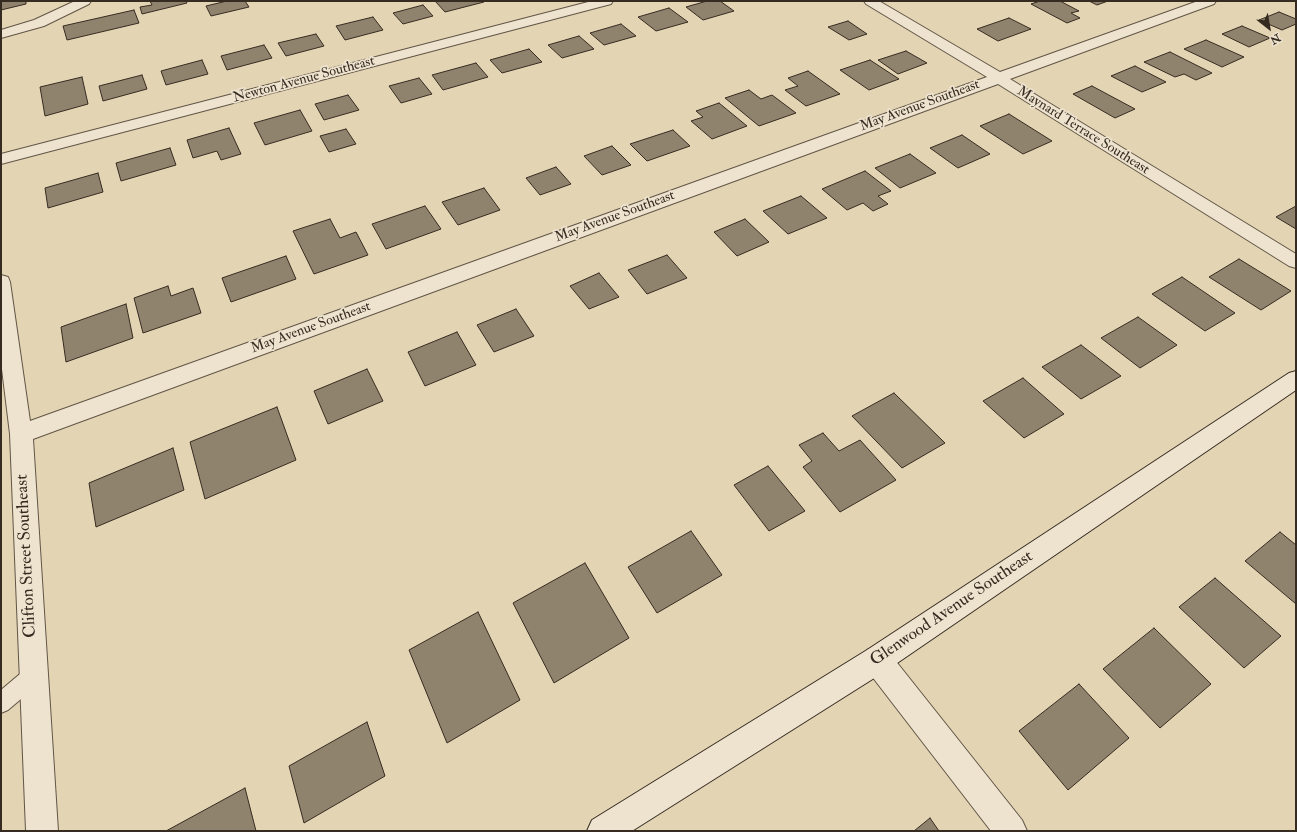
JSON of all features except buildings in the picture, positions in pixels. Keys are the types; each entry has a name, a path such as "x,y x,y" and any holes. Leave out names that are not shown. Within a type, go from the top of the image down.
{"street":[{"path":"1,34 39,23 86,1"},
{"name":"Newton Avenue Southeast","path":"1,159 607,1"},
{"name":"Maynard Terrace Southeast","path":"870,1 997,77 1296,262"},
{"name":"May Avenue Southeast","path":"20,434 997,77 1210,1"},
{"name":"Clifton Street Southeast","path":"1,282 20,434 42,831"},
{"name":"Glenwood Avenue Southeast","path":"603,831 877,660 1296,379"},
{"path":"877,660 1011,831"}],"lane":[{"path":"1,703 34,675"}]}
